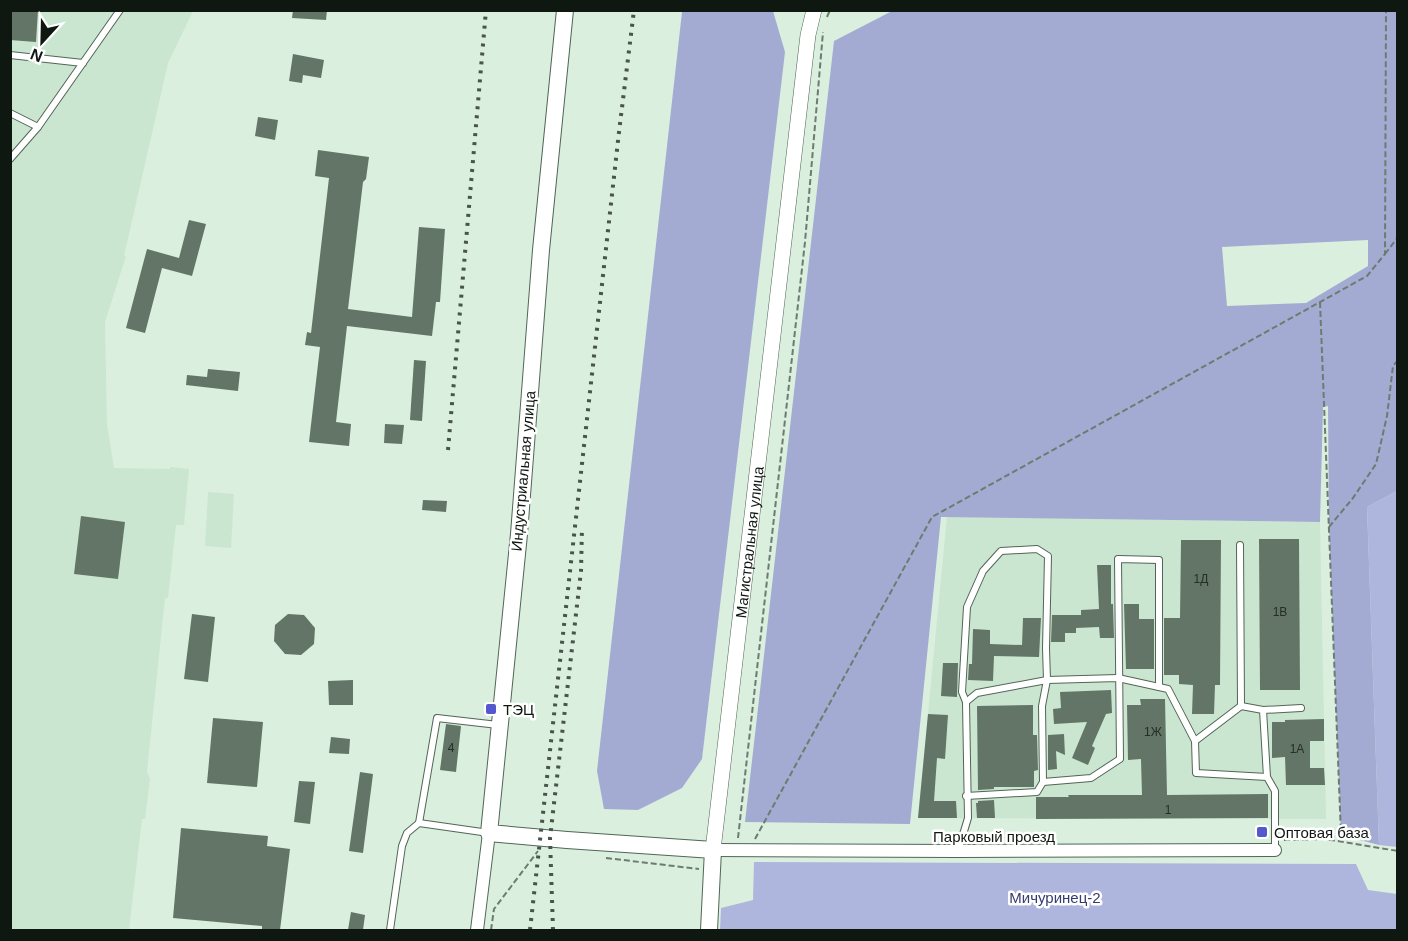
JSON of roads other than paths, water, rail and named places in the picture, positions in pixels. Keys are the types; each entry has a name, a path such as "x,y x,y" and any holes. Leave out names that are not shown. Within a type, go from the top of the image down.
{"main road":[{"name":"Индустриальная улица","path":"489,833 498,725 519,534 541,249 565,10"},
{"path":"489,833 713,850 709,930"}],"street":[{"name":"Магистральная улица","path":"713,850 807,46 814,10"},
{"name":"Индустриальная улица","path":"477,930 489,833"},
{"name":"Парковый проезд","path":"713,850 1275,850"}],"lane":[{"path":"10,159 38,127 120,10"},
{"path":"10,55 83,63"},
{"path":"10,112 38,127"},
{"path":"1240,545 1241,706"},
{"path":"958,851 968,818 966,796 966,702 962,692 967,607 983,571 1001,551 1037,549 1048,556 1047,680 1042,706 1043,782 1037,792 966,796"},
{"path":"1043,782 1091,778 1120,759 1118,559 1159,560 1159,687"},
{"path":"966,702 977,693 1047,680 1118,678 1159,687 1167,689 1195,741 1196,773 1266,777"},
{"path":"1195,741 1241,706 1263,710 1301,708"},
{"path":"1263,710 1266,777 1275,791 1275,850"},
{"path":"390,930 402,846 407,832 419,823 436,718 498,725"},
{"path":"419,823 489,833"}],"railway":[{"path":"448,450 486,10"},
{"path":"530,930 634,10"},
{"path":"553,930 550,838 581,571 582,527"}],"place":[{"name":"ТЭЦ","path":"491,709"},
{"name":"Оптовая база","path":"1262,832"}],"park label":[{"name":"Мичуринец-2","path":"1055,897"}]}
